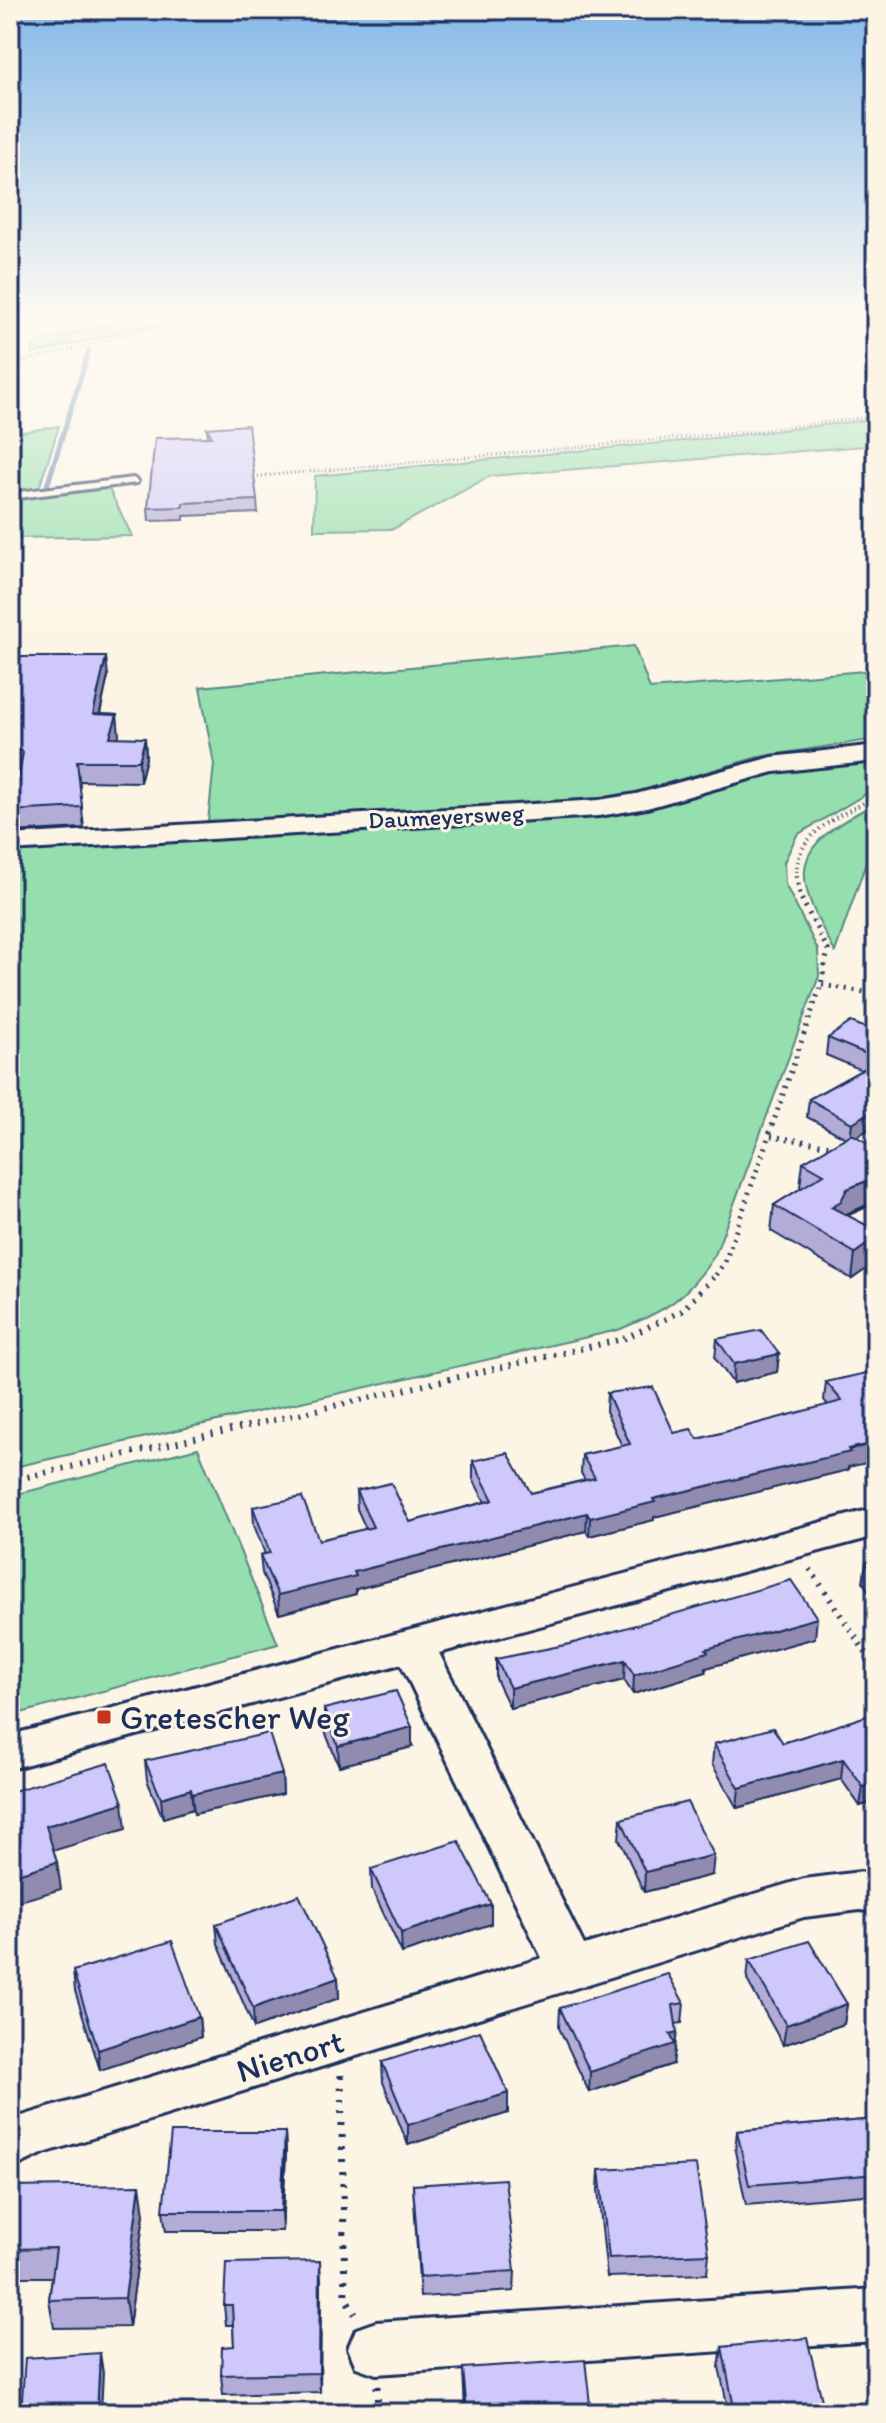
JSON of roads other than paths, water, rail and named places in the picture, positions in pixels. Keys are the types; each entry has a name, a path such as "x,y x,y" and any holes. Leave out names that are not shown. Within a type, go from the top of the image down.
{"street":[{"name":"Daumeyersweg","path":"10,843 599,808 638,802 772,765 876,753"},
{"path":"10,1752 876,1522"},
{"path":"414,1646 572,1970"},
{"name":"Nienort","path":"10,2146 30,2135 804,1898 860,1891 876,1893"},
{"path":"376,2348 876,2315"}],"lane":[{"path":"10,496 133,481"},
{"path":"10,770 15,772 10,803"}],"waterway":[{"path":"47,486 65,428"}],"place":[{"name":"Gretescher Weg","path":"104,1717"}]}
